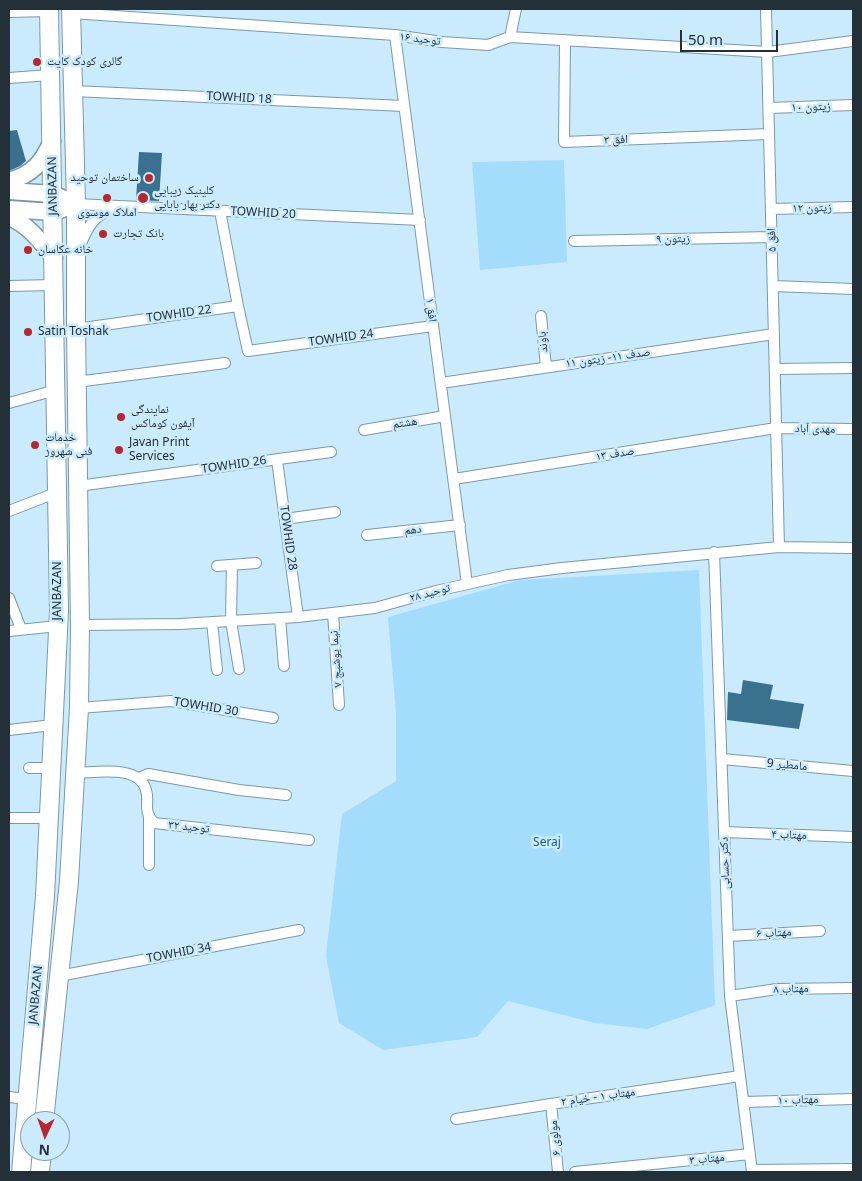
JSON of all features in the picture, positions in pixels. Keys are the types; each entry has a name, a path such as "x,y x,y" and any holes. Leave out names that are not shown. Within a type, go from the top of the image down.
{"highway":[{"name":"JANBAZAN","path":"21,1172 45,896 58,626 58,492 49,10"},
{"name":"JANBAZAN","path":"45,1111 68,881 79,708 76,204 71,11"}],"main road":[{"path":"9,181 32,170 44,159 52,141"},
{"path":"9,191 53,194 76,204"},
{"path":"9,209 53,212 76,204"},
{"path":"9,217 37,237 54,258"}],"street":[{"path":"510,37 516,9"},
{"name":"افق ۵","path":"766,9 776,428"},
{"path":"9,12 49,10"},
{"name":"توحید ۱۶","path":"71,11 395,35 442,42 488,45 510,37 768,52 853,41"},
{"name":"افق ۱","path":"395,35 467,584"},
{"name":"افق ۳","path":"565,40 564,142 770,134"},
{"path":"9,78 50,75"},
{"name":"TOWHID 18","path":"73,91 404,106"},
{"name":"زیتون ۱۰","path":"769,108 853,106"},
{"name":"TOWHID 20","path":"76,204 420,220"},
{"path":"76,256 89,225 102,214 125,206"},
{"name":"زیتون ۱۲","path":"771,209 853,207"},
{"path":"220,211 238,306"},
{"name":"زیتون ۹","path":"574,241 772,237"},
{"path":"9,286 54,285"},
{"path":"773,286 853,289"},
{"name":"TOWHID 22","path":"76,329 238,306"},
{"name":"TOWHID 24","path":"238,306 248,351 433,326"},
{"name":"باوند","path":"541,316 546,367"},
{"name":"صدف ۱۱- زیتون ۱۱","path":"441,383 774,334"},
{"path":"76,382 225,363"},
{"path":"775,368 853,368"},
{"path":"9,403 56,390"},
{"name":"هشتم","path":"364,430 445,416"},
{"path":"776,428 779,548"},
{"name":"مهدی آباد","path":"776,428 853,429"},
{"name":"صدف ۱۳","path":"454,479 776,428"},
{"name":"TOWHID 26","path":"78,486 331,452"},
{"name":"TOWHID 28","path":"276,460 298,617"},
{"path":"9,511 58,492"},
{"path":"285,519 335,512"},
{"name":"دهم","path":"367,535 460,525"},
{"name":"توحید ۲۸","path":"80,625 180,624 298,617 375,608 508,575 562,568 714,552 779,548 853,548"},
{"name":"دکتر حسابی","path":"714,552 730,996 752,1171"},
{"path":"217,566 256,563"},
{"path":"232,565 231,621 239,669"},
{"path":"9,598 21,629"},
{"name":"نیما یوشیج ۷","path":"333,613 339,705"},
{"path":"280,618 284,666"},
{"path":"212,622 217,670"},
{"path":"9,631 58,626"},
{"name":"TOWHID 30","path":"79,708 171,701 273,718"},
{"path":"9,730 53,725"},
{"name":"مامطیر 9","path":"722,759 853,771"},
{"path":"29,768 51,768"},
{"path":"75,773 126,772 139,778 146,789 149,817 149,865"},
{"path":"139,778 148,774 239,790 286,795"},
{"name":"توحید ۳۲","path":"149,817 154,822 168,825 309,840"},
{"path":"9,818 48,818"},
{"name":"مهتاب ۴","path":"724,832 853,837"},
{"name":"TOWHID 34","path":"59,976 299,930"},
{"name":"مهتاب ۶","path":"728,936 820,931"},
{"name":"مهتاب ۸","path":"730,996 777,989 853,988"},
{"name":"مهتاب ۱ - خیام ۲","path":"456,1119 740,1076"},
{"path":"9,1097 27,1099"},
{"name":"مهتاب ۱۰","path":"744,1102 853,1099"},
{"name":"مولوی ۶","path":"551,1104 558,1172"},
{"name":"مهتاب ۳","path":"575,1172 750,1154"},
{"path":"752,1171 853,1169"}],"green space":[{"path":"564,160 567,262 480,270 472,162"},
{"name":"Seraj","path":"699,570 715,1005 647,1029 595,1023 508,1001 477,1037 383,1050 339,1023 326,956 342,814 396,781 396,714 388,617 520,580"}],"building":[{"path":"17,130 26,161 9,171 9,131"},
{"name":"ساختمان توحید","path":"139,152 162,153 159,201 136,200"},
{"path":"743,680 773,685 770,699 804,704 799,729 727,720 728,692 741,694"}],"place":[{"name":"گالری کودک کایت","path":"37,62"},
{"name":"ساختمان توحید","path":"149,178"},
{"name":"املاک موسوی","path":"107,198"},
{"name":"کلینیک زیبایی دکتر بهار بابایی","path":"143,198"},
{"name":"بانک تجارت","path":"103,234"},
{"name":"خانه عکاسان","path":"28,250"},
{"name":"Satin Toshak","path":"28,332"},
{"name":"نمایندگی آیفون کوماکس","path":"121,417"},
{"name":"خدمات فنی شهروز","path":"35,445"},
{"name":"Javan Print Services","path":"119,450"}]}
